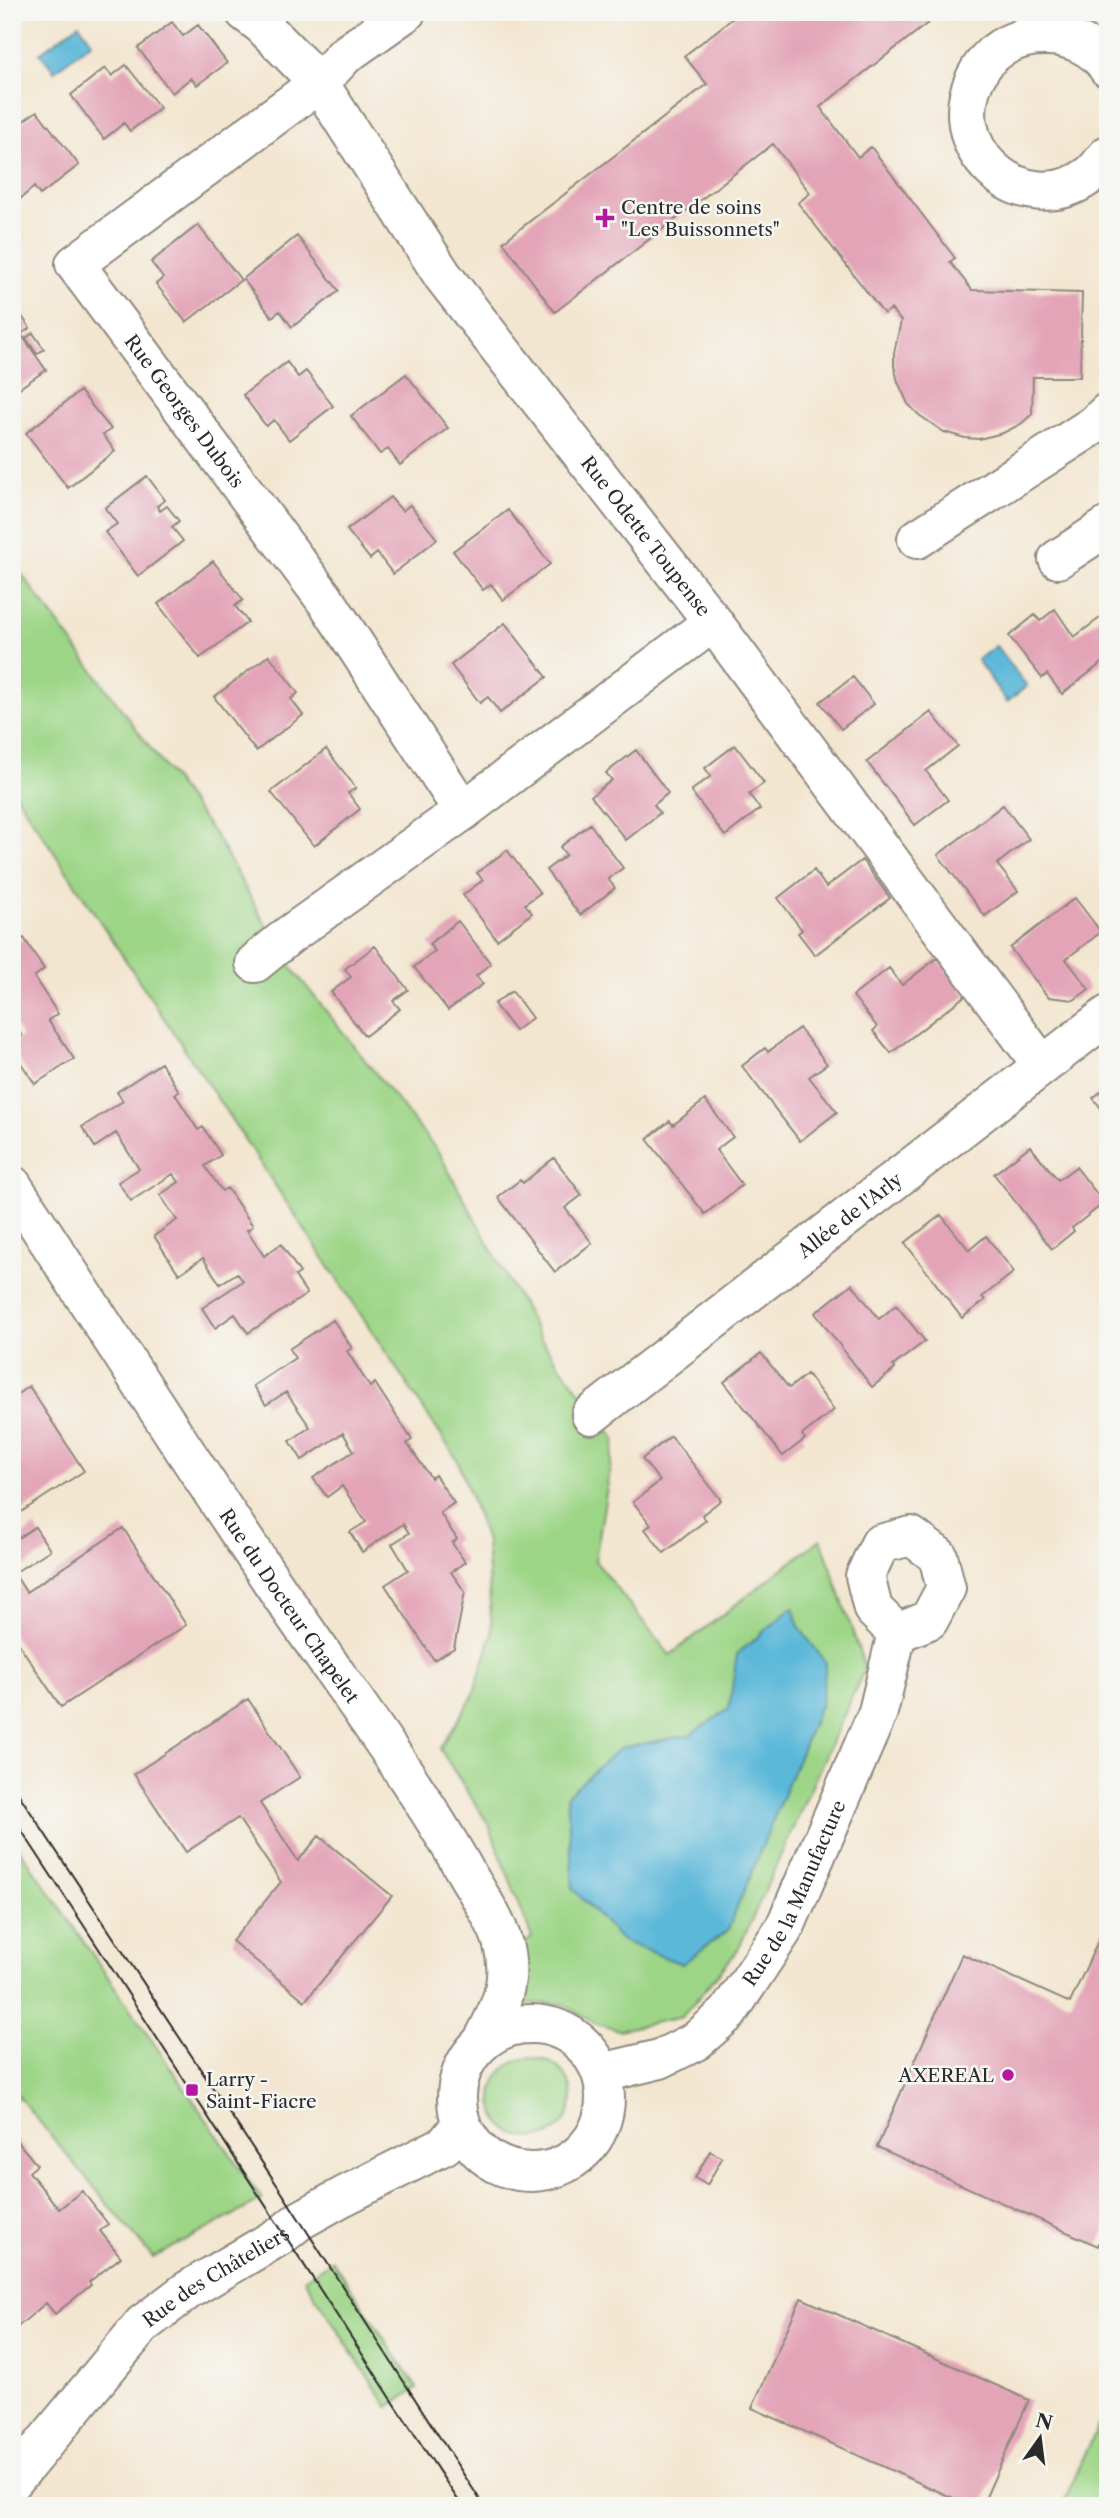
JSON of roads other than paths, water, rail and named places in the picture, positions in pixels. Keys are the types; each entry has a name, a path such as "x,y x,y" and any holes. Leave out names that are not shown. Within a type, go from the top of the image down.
{"street":[{"name":"Rue Odette Toupense","path":"244,12 262,25 319,83 443,276 713,622 1042,1065"},
{"path":"319,83 345,55 405,12"},
{"path":"1108,68 1087,47 1058,35 1028,36 1002,47 986,59 973,80 966,102 967,126 979,155 996,174 1018,186 1043,190 1068,186 1091,174 1108,155"},
{"name":"Rue Georges Dubois","path":"319,83 75,264 329,605 463,811"},
{"path":"917,539 1094,425 1108,412"},
{"path":"1058,559 1108,526"},
{"path":"255,963 288,936 463,811 713,622"},
{"name":"Allée de l'Arly","path":"590,1415 1108,1014"},
{"name":"Rue du Docteur Chapelet","path":"12,1185 292,1611 381,1735 449,1842 480,1897 502,1941 507,1976 501,2006 482,2042"},
{"name":"Rue de la Manufacture","path":"602,2073 660,2059 696,2041 728,2013 785,1927 878,1712 897,1633"},
{"path":"526,2023 550,2025 572,2035 590,2052 602,2073 606,2094 604,2115 597,2134 584,2151 550,2170 514,2171 492,2161 474,2146 461,2125 456,2103 458,2080 467,2059 482,2042 502,2029 526,2023"},
{"name":"Rue des Châteliers","path":"12,2482 143,2324 188,2290 283,2234 299,2221 445,2145 461,2125"}],"water":[{"path":"79,24 92,42 54,71 40,53"},
{"path":"996,646 1027,686 1007,702 977,660"},
{"path":"793,1607 799,1627 826,1663 821,1703 728,1930 682,1964 622,1941 573,1889 567,1795 620,1748 689,1735 729,1709 737,1654"}],"tram line":[{"path":"12,1784 279,2188 484,2506"},
{"path":"12,1816 462,2506"}],"place":[{"name":"Centre de soins \"Les Buissonnets\"","path":"605,218"},
{"name":"AXEREAL","path":"1008,2075"},
{"name":"Larry - Saint-Fiacre","path":"192,2090"}]}
